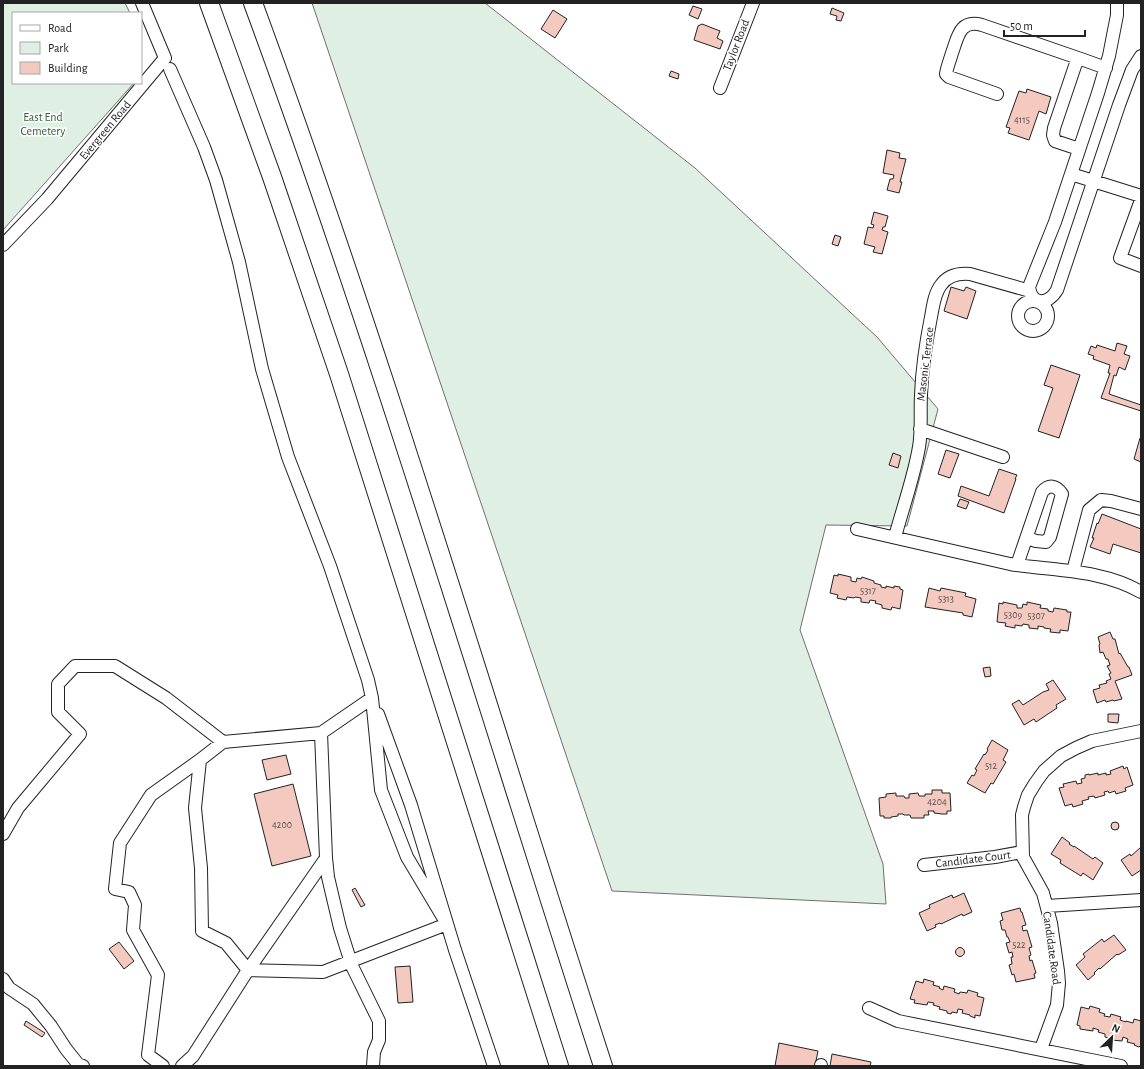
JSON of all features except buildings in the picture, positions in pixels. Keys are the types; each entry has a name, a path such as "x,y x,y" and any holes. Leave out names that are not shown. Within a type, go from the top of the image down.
{"highway":[{"path":"209,3 272,177 338,374 559,1066"},
{"path":"253,3 310,162 378,361 603,1066"}],"street":[{"name":"Evergreen Road","path":"3,245 47,199 165,58 142,3"},
{"name":"Taylor Road","path":"720,88 753,3"},
{"path":"1117,3 1117,15 1106,68 1047,242 1029,286 1033,299 1044,301 1055,294 1057,290 1119,105 1132,70 1141,56"},
{"path":"997,94 949,77 946,74 958,33 968,24 974,23 982,25 1106,68"},
{"path":"1079,149 1055,141 1053,135 1076,63 1081,60"},
{"path":"170,69 204,147 216,180 239,262 262,370 288,457 330,566 368,680 372,698 381,790 407,857 447,924"},
{"path":"1071,174 1141,196"},
{"path":"1141,200 1120,258 1141,266"},
{"name":"Masonic Terrace","path":"895,537 910,487 919,446 921,395 929,329 935,300 940,286 948,278 955,274 963,273 1030,291"},
{"path":"920,429 1003,457"},
{"path":"1073,571 1089,510 1101,500 1111,501 1141,509"},
{"path":"857,529 1017,565 1073,571 1108,578 1121,582 1141,592"},
{"path":"1017,565 1027,538"},
{"path":"3,834 18,808 80,734 58,712 58,684 75,666 115,666 166,698 223,742"},
{"path":"163,1066 148,1055 158,975 133,930 135,905 129,892 115,890 120,843 151,795 223,742 321,733 372,698"},
{"path":"372,698 412,805 447,924 494,1066"},
{"name":"Candidate Road","path":"1041,1049 1057,1005 1059,983 1051,923 1047,906 1043,893 1023,857 1022,852 1022,816 1026,801 1036,782 1054,762 1076,748 1092,741 1141,731"},
{"path":"321,733 328,877 340,928 351,961 379,1021 379,1040 374,1052 373,1066"},
{"path":"200,760 195,808 201,868 202,931 226,943 248,970 323,972 447,924"},
{"name":"Candidate Court","path":"924,865 995,857 1022,852"},
{"path":"182,1066 193,1056 248,970 326,858"},
{"path":"1047,906 1141,900"},
{"path":"3,979 9,988 33,1004 78,1064 83,1066"},
{"path":"869,1008 898,1021 1121,1066"}],"green space":[{"name":"East End Cemetery","path":"3,3 125,3 130,12 12,12 12,84 133,84 3,230"},
{"path":"312,3 485,3 695,168 877,337 938,409 907,526 826,525 800,630 883,864 886,904 612,891"}]}
